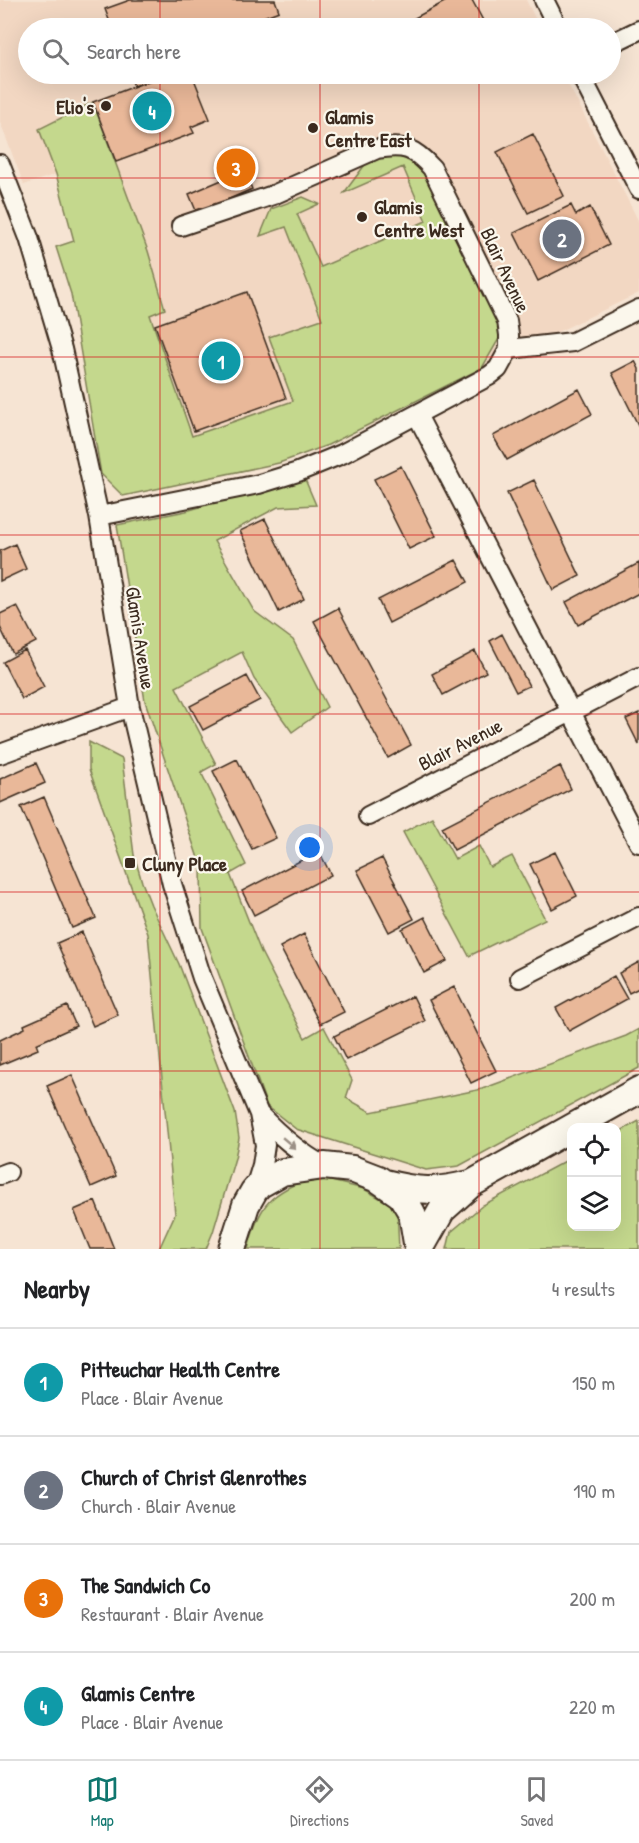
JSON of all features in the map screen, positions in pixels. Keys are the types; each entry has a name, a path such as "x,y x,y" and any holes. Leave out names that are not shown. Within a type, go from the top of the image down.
{"street":[{"path":"544,0 553,18"},
{"path":"621,39 639,30"},
{"path":"585,84 639,189"},
{"name":"Blair Avenue","path":"181,226 273,195 377,149 408,148 421,156 432,168 507,321 509,349"},
{"name":"Glamis Avenue","path":"0,164 29,238 62,349 99,516 130,706 172,884 194,955 258,1114 265,1145 254,1191"},
{"path":"99,516 259,484 298,472 342,454 489,376 498,369 509,349 573,342 639,309"},
{"path":"417,415 639,843"},
{"name":"Blair Avenue","path":"368,816 639,677"},
{"path":"0,754 130,706"},
{"path":"520,978 639,917"},
{"path":"419,1249 442,1210 471,1184 639,1090"},
{"name":"Glamis Avenue","path":"258,1114 284,1140 302,1154 324,1166"},
{"path":"232,1249 237,1229 254,1191 259,1185 282,1172 324,1166 352,1169 384,1183 415,1190 440,1191 471,1184"},
{"path":"384,1183 401,1196 412,1213 419,1249"}],"shaded area":[{"path":"0,0 526,0 535,18 18,18 18,84 568,84 639,222 639,293 482,368 365,428 322,320 293,401 192,436 150,314 165,308 39,129 56,174 24,185 0,122"}],"green space":[{"path":"93,102 148,251 165,309 150,315 192,436 293,401 269,337 322,319 286,227 260,236 271,209 303,197 319,204 297,214 321,267 426,221 403,167 344,193 367,162 393,155 414,162 433,185 498,315 500,337 482,368 328,445 279,463 123,496 101,474 71,294 56,247 74,241 56,174 39,129"},
{"path":"304,477 316,505 278,507 214,541 254,611 293,640 327,707 292,732 254,679 242,652 176,687 216,764 201,772 246,865 230,874 261,952 305,1038 324,1027 352,1080 346,1098 371,1112 482,1089 626,1036 639,1029 639,1068 459,1166 426,1170 296,1129 267,1106 202,928 201,867 145,701 117,525 186,511"},
{"path":"89,742 122,759 134,855 142,882 179,964 235,1112 239,1138 235,1158 206,1249 159,1249 175,1214 148,934 89,769"},
{"path":"432,817 455,859 479,846 490,867 512,856 545,919 469,956 403,832"},
{"path":"639,1121 639,1249 447,1249 451,1232 483,1205 567,1160 567,1231 621,1231 621,1131"},
{"path":"305,1180 327,1180 364,1189 397,1208 399,1249 248,1249 260,1214 272,1198"}],"building":[{"path":"130,0 275,0 279,11 260,18 108,18 105,9"},
{"path":"448,0 472,0 482,18 415,18"},
{"path":"141,84 196,84 210,119 191,127 194,133 116,162 93,102"},
{"path":"533,134 564,196 528,213 497,152"},
{"path":"240,161 252,189 197,213 189,194 224,179 220,169"},
{"path":"571,205 576,215 590,207 609,245 538,281 514,233"},
{"path":"247,292 286,398 194,431 155,325"},
{"path":"635,361 639,369 639,427 612,373"},
{"path":"579,389 592,414 507,460 493,436"},
{"path":"401,466 436,536 409,549 374,479"},
{"path":"534,480 580,576 553,590 507,493"},
{"path":"265,519 304,599 279,612 240,531"},
{"path":"15,544 26,569 0,581 0,551"},
{"path":"456,560 468,582 389,623 378,600"},
{"path":"639,563 639,593 578,625 566,602"},
{"path":"17,606 36,642 13,654 0,627 0,614"},
{"path":"338,608 411,745 388,758 314,621"},
{"path":"502,634 529,686 516,692 490,641"},
{"path":"25,650 44,687 22,699 3,662"},
{"path":"475,651 486,672 443,695 432,674"},
{"path":"247,676 260,700 203,730 190,706"},
{"path":"639,713 639,745 626,719"},
{"path":"237,759 276,838 252,849 213,771"},
{"path":"36,763 45,783 0,803 0,779"},
{"path":"560,766 571,789 454,850 442,827"},
{"path":"44,797 96,918 72,928 21,807"},
{"path":"319,851 331,875 254,915 242,891"},
{"path":"555,852 577,896 552,909 530,864"},
{"path":"382,858 414,919 389,932 357,870"},
{"path":"425,917 447,961 424,973 402,929"},
{"path":"82,932 118,1015 93,1026 57,943"},
{"path":"304,934 344,1012 320,1024 280,947"},
{"path":"639,962 639,988 629,993 619,973"},
{"path":"614,976 627,999 569,1031 556,1008"},
{"path":"454,987 496,1071 471,1083 429,1000"},
{"path":"413,996 425,1021 346,1060 334,1036"},
{"path":"67,1006 76,1026 36,1044 38,1049 0,1065 0,1040 25,1028 24,1025"},
{"path":"72,1075 116,1176 91,1187 47,1086"},
{"path":"95,1201 114,1249 90,1249 74,1210"}],"place":[{"name":"Elio's","path":"106,106"},
{"name":"Glamis Centre","path":"152,111"},
{"name":"Glamis Centre East","path":"313,128"},
{"name":"The Sandwich Co","path":"236,168"},
{"name":"Glamis Centre West","path":"362,217"},
{"name":"Church of Christ Glenrothes","path":"562,239"},
{"name":"Pitteuchar Health Centre","path":"221,361"},
{"name":"Cluny Place","path":"130,863"}]}
